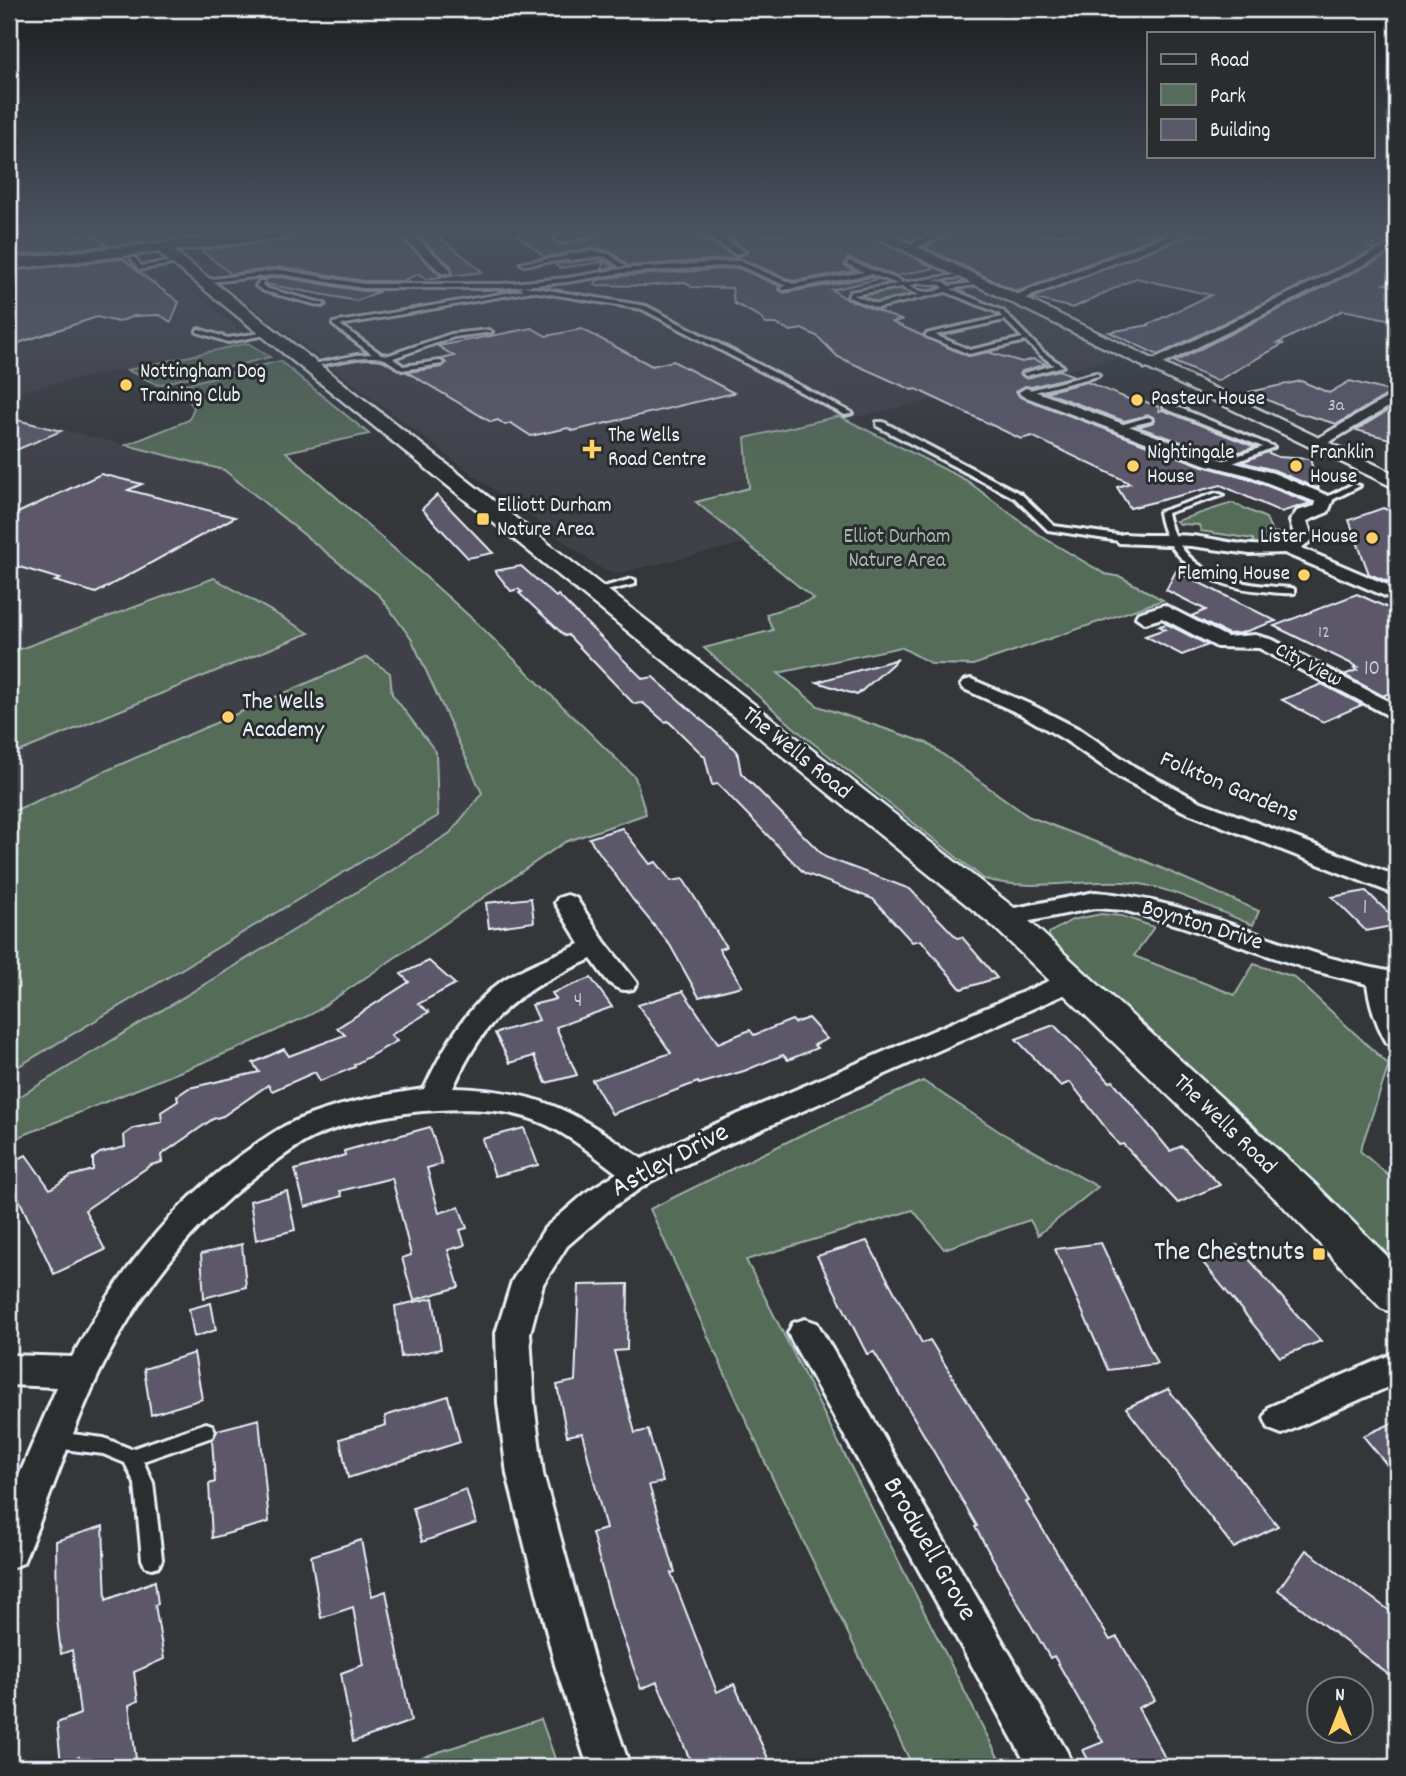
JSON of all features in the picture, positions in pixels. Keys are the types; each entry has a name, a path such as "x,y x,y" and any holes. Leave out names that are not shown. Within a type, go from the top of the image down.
{"street":[{"name":"The Wells Road","path":"246,317 1005,918 1299,1195 1397,1295"},
{"path":"1049,317 1397,483"},
{"path":"1150,365 1244,317"},
{"path":"1026,392 1043,403 1121,426 1209,461 1225,463 1325,500 1322,509 1303,515 1298,521 1304,539 1287,548 1264,550 1174,540 1125,539"},
{"path":"1316,444 1397,396"},
{"path":"1287,548 1397,596"},
{"name":"City View","path":"1142,618 1164,611 1224,643 1255,641 1302,659 1396,712"},
{"name":"Folkton Gardens","path":"971,685 1027,710 1073,735 1127,772 1191,806 1377,877 1397,888"},
{"name":"Boynton Drive","path":"1005,918 1095,900 1123,902 1187,919 1320,964 1388,981"},
{"path":"567,903 595,947 624,983"},
{"path":"434,1099 453,1055 484,1014 512,988 595,947"},
{"name":"Astley Drive","path":"609,1767 575,1665 525,1474 516,1403 513,1333 528,1281 556,1237 599,1200 640,1173 717,1136 1072,981"},
{"path":"1388,981 1384,1008 1397,1036"},
{"path":"9,1550 51,1440 105,1326 177,1227 234,1173 305,1129 380,1106 434,1099 494,1101 543,1112 596,1142 640,1173"},
{"name":"Brodwell Grove","path":"805,1333 1052,1767"},
{"path":"1282,1418 1397,1367"},
{"path":"9,1370 82,1373"}],"lane":[{"path":"378,317 335,324 379,356"},
{"path":"663,317 848,413"},
{"path":"1027,374 1060,366 1041,353 1028,339 1006,317 928,335 970,352 1028,339"},
{"path":"199,331 228,340 268,334"},
{"path":"388,358 453,335 489,332"},
{"path":"307,366 356,357 379,356 388,358 402,368 440,363"},
{"path":"1026,392 1096,375"},
{"path":"1167,406 1269,447 1225,463"},
{"path":"1121,426 1148,419"},
{"path":"880,424 1018,496 1051,528 1125,539"},
{"path":"1325,500 1356,486"},
{"path":"1219,495 1163,512 1164,521 1179,552 1196,569 1210,577 1233,585 1291,591"},
{"path":"594,591 632,582"},
{"path":"131,1457 206,1431"},
{"path":"51,1440 104,1446 131,1457 144,1483 152,1559"}],"shaded area":[{"path":"9,317 224,317 244,334 242,338 248,343 9,393"},
{"name":"The Wells Road Centre","path":"267,317 1036,317 1120,358 846,419 839,416 746,438 750,488 697,502 745,543 620,573 603,570 453,460"},
{"name":"The Wells Academy","path":"9,416 224,470 380,596 412,640 482,793 451,833 9,1103"}],"green space":[{"path":"248,343 270,357 158,385 127,370"},
{"path":"280,361 369,434 286,452 476,622 635,777 646,814 565,842 312,1014 241,1047 9,1141 9,1103 450,833 482,793 412,640 380,596 224,470 126,445 189,420 194,407 177,386"},
{"name":"Elliot Durham Nature Area","path":"839,416 966,480 1039,535 1105,574 1121,577 1163,600 973,665 932,664 901,647 778,673 818,706 927,743 1028,816 1145,861 1259,911 1253,925 1190,899 1140,884 1106,882 1019,885 984,879 799,732 704,648 773,630 766,614 814,599 696,502 749,488 745,438"},
{"path":"1232,503 1266,518 1272,532 1289,534 1289,537 1272,544 1254,544 1253,539 1201,531 1199,525 1180,524 1176,521"},
{"path":"214,578 309,633 9,756 9,653"},
{"path":"367,657 390,673 392,694 436,752 438,816 9,1072 9,813"},
{"path":"1101,914 1122,916 1154,927 1134,956 1235,995 1254,964 1294,977 1389,1065 1360,1151 1397,1183 1397,1266 1050,943 1049,933 1072,920"},
{"path":"923,1081 1000,1132 1098,1187 1038,1235 1030,1220 944,1249 913,1210 746,1260 1003,1767 913,1767 771,1475 650,1209 803,1134"},
{"path":"541,1719 558,1767 392,1767"}],"building":[{"path":"9,317 132,317 118,322 97,317 9,346"},
{"path":"760,317 893,317 901,320 892,322 968,356 988,352 1022,362 1033,359 1046,364 1022,371 1020,374 1025,378 1059,370 1074,376 1031,387 1025,386 1016,391 1020,397 1203,466 1247,478 1311,503 1281,512 1221,485 1130,508 1117,487 1130,483 1032,436 1021,439 916,389 912,390 838,357 817,336 802,329 791,331 776,324 766,324"},
{"path":"1164,317 1236,317 1158,355 1109,332 1150,325 1147,325"},
{"path":"1264,317 1329,317 1278,343 1283,344 1217,381 1174,362"},
{"path":"1377,317 1397,317 1397,321"},
{"path":"532,328 546,336 582,329 652,366 673,361 734,393 573,431 568,428 531,436 511,423 505,425 498,420 491,422 407,372 442,367 446,363 442,359 454,356 438,346"},
{"path":"1301,381 1329,393 1350,381 1392,392 1337,424 1298,413 1249,392"},
{"path":"1087,382 1128,399 1136,398 1159,407 1159,411 1163,410 1255,447 1224,457 1138,427 1153,422 1154,418 1149,415 1124,421 1045,392"},
{"path":"1397,405 1397,441 1356,430"},
{"path":"9,418 61,431 9,453"},
{"path":"1267,452 1278,457 1310,459 1319,489 1274,470 1242,462"},
{"path":"101,474 142,484 128,490 235,517 96,593 9,564 9,517"},
{"path":"437,495 493,553 468,558 422,509"},
{"name":"Lister House","path":"1383,508 1397,514 1397,585 1369,574 1349,520"},
{"path":"521,566 556,597 558,595 643,679 653,677 737,751 741,773 825,857 910,889 957,938 962,937 997,978 961,989 921,940 912,942 873,899 804,873 718,784 712,785 705,757 668,721 665,722 643,703 634,704 568,635 565,636 519,593 522,592 518,589 511,591 495,571"},
{"path":"1176,571 1276,621 1241,633 1228,634 1191,616 1206,610 1166,590"},
{"path":"1357,594 1397,612 1397,689 1383,696 1344,675 1357,670 1354,668 1358,667 1274,626"},
{"path":"1167,624 1208,645 1182,655 1145,636 1165,629 1159,626"},
{"path":"898,659 857,695 817,682"},
{"path":"1322,684 1362,705 1323,722 1282,700"},
{"path":"622,828 650,864 656,862 671,881 683,879 726,947 719,949 742,986 699,997 670,945 633,900 589,838"},
{"path":"1366,891 1397,921 1397,925 1366,931 1332,897"},
{"path":"531,898 534,922 489,928 486,903"},
{"path":"429,961 455,984 418,1004 429,1012 391,1035 397,1041 354,1065 355,1067 320,1081 315,1072 272,1091 268,1085 223,1116 213,1119 161,1155 162,1162 151,1165 85,1210 105,1250 54,1274 16,1193 9,1197 9,1164 26,1155 50,1189 71,1176 93,1170 93,1158 100,1153 125,1147 124,1135 134,1128 162,1122 161,1112 178,1101 177,1096 189,1088 259,1072 253,1063 284,1049 289,1056 345,1035 337,1028 409,982 401,974"},
{"path":"591,978 612,1007 556,1027 577,1075 546,1083 534,1056 510,1063 495,1033 539,1020 532,1005 556,999 552,993"},
{"path":"683,991 718,1043 750,1030 754,1035 792,1020 795,1023 808,1018 827,1039 814,1045 817,1048 788,1060 783,1055 744,1071 699,1084 698,1082 612,1114 592,1080 671,1053 638,1005"},
{"path":"1054,1025 1110,1082 1113,1081 1170,1151 1182,1146 1220,1185 1178,1203 1123,1144 1119,1145 1070,1082 1061,1086 1016,1039"},
{"path":"430,1127 442,1164 427,1168 439,1213 459,1207 467,1228 460,1230 465,1245 448,1250 459,1287 414,1300 402,1258 411,1255 392,1178 340,1191 342,1196 305,1207 295,1170 345,1155 344,1151"},
{"path":"524,1128 538,1165 495,1176 482,1139"},
{"path":"287,1191 295,1230 256,1240 250,1201"},
{"path":"867,1241 922,1343 930,1340 1110,1640 1117,1637 1155,1700 1138,1708 1170,1767 1092,1767 1083,1750 1103,1742 1054,1656 1050,1658 1015,1598 975,1527 977,1526 910,1411 874,1352 867,1354 817,1256"},
{"path":"1101,1243 1157,1364 1108,1370 1055,1249"},
{"path":"242,1244 246,1287 204,1298 201,1254"},
{"path":"1237,1245 1321,1341 1280,1357 1200,1259"},
{"path":"628,1284 627,1350 614,1351 635,1433 648,1430 663,1482 649,1485 675,1572 671,1573 717,1692 734,1684 772,1767 693,1767 657,1682 641,1689 612,1606 592,1533 606,1529 582,1433 567,1436 557,1385 575,1381 579,1285"},
{"path":"433,1298 441,1349 401,1357 395,1306"},
{"path":"211,1303 216,1330 194,1337 189,1309"},
{"path":"194,1353 202,1399 151,1415 144,1369"},
{"path":"1168,1389 1278,1526 1234,1548 1126,1408"},
{"path":"448,1396 460,1442 348,1478 340,1439 386,1425 385,1416"},
{"path":"259,1419 269,1522 212,1538 209,1484 215,1482 212,1440 217,1430"},
{"path":"1397,1421 1397,1477 1363,1436"},
{"path":"466,1489 476,1523 422,1542 413,1508"},
{"path":"103,1526 106,1600 155,1581 158,1604 155,1605 164,1659 134,1672 138,1701 129,1705 137,1767 80,1767 79,1757 61,1764 57,1723 80,1714 72,1650 61,1654 57,1619 56,1541"},
{"path":"361,1540 372,1596 386,1591 411,1721 353,1742 341,1673 363,1665 353,1607 321,1618 311,1556"},
{"path":"1306,1550 1397,1616 1397,1681 1278,1590"}],"place":[{"name":"Nottingham Dog Training Club","path":"126,385"},
{"name":"Pasteur House","path":"1137,400"},
{"name":"The Wells Road Centre","path":"592,449"},
{"name":"Nightingale House","path":"1133,466"},
{"name":"Franklin House","path":"1296,466"},
{"name":"Elliott Durham Nature Area","path":"483,519"},
{"name":"Lister House","path":"1372,538"},
{"name":"Fleming House","path":"1304,575"},
{"name":"The Wells Academy","path":"228,717"},
{"name":"The Chestnuts","path":"1319,1254"}]}
